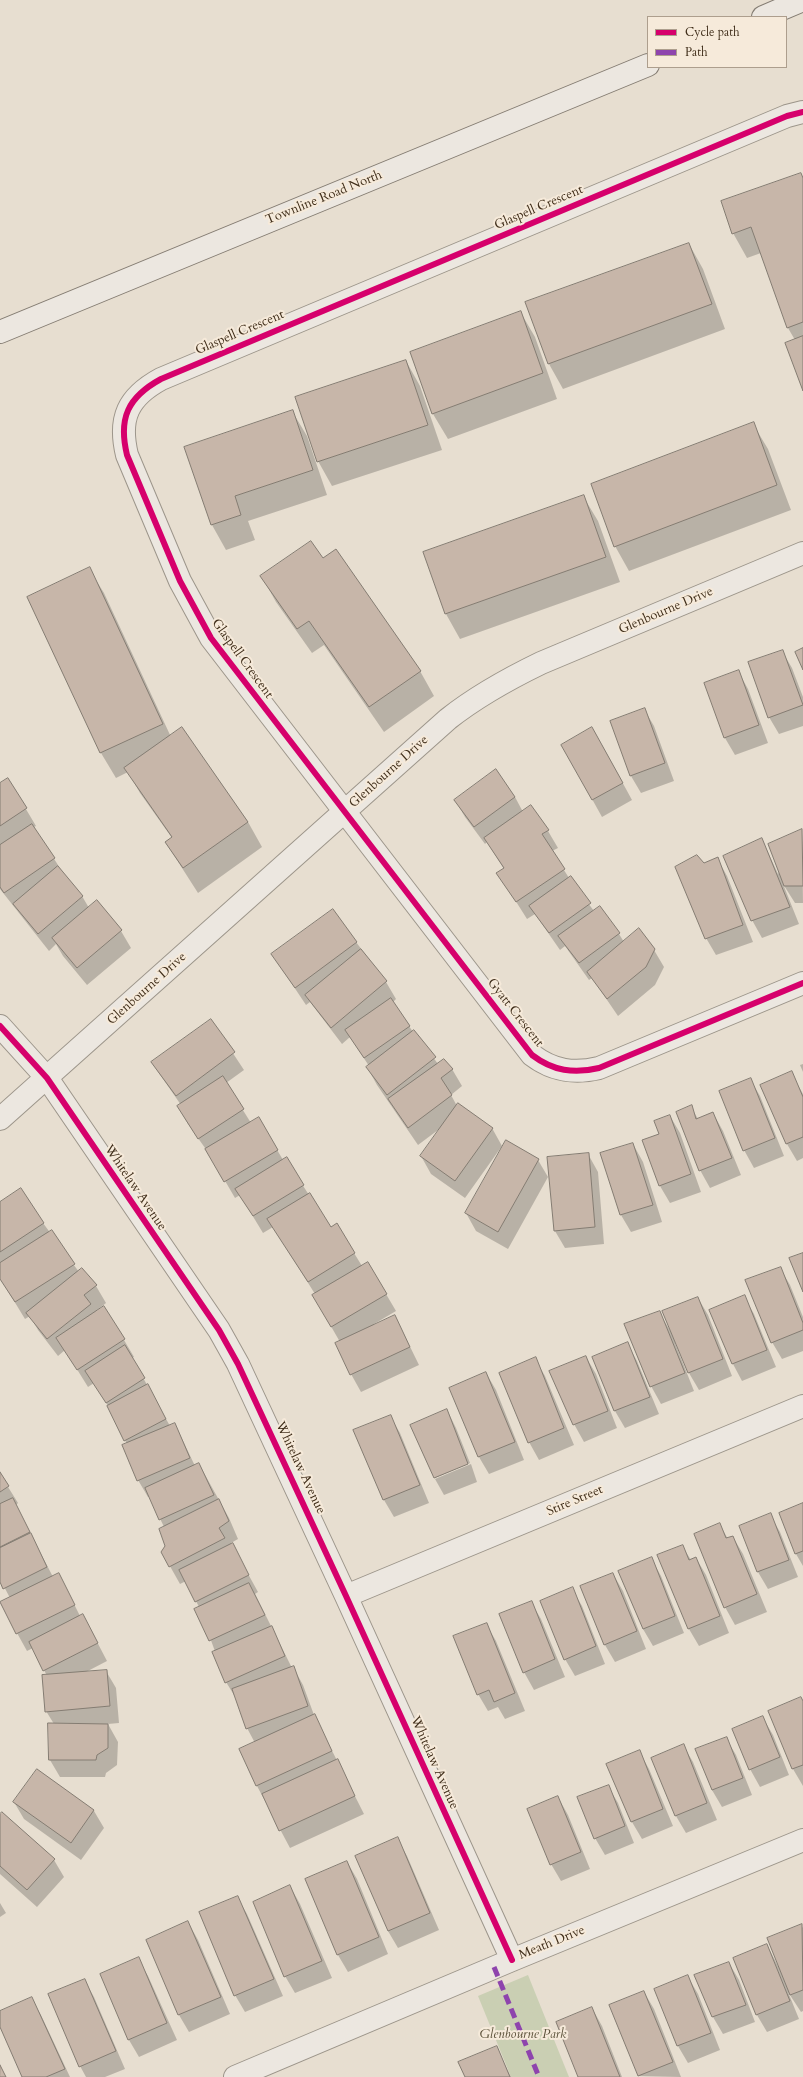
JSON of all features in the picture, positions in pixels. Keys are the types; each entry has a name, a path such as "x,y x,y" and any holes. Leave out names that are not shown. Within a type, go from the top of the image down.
{"street":[{"path":"765,16 803,0"},
{"name":"Townline Road North","path":"0,332 647,64"},
{"name":"Glaspell Crescent","path":"344,812 237,674 211,638 180,581 127,455 123,440 123,426 127,410 136,396 148,386 161,379 772,122 803,112"},
{"name":"Glenbourne Drive","path":"0,1119 448,718 514,676 803,553"},
{"name":"Gyatt Crescent","path":"344,812 532,1055 554,1068 574,1072 599,1068 803,983"},
{"name":"Whitelaw Avenue","path":"0,1026 47,1078 219,1330 259,1406 512,1960"},
{"name":"Stire Street","path":"346,1596 803,1406"},
{"name":"Meath Drive","path":"235,2077 512,1960 803,1840"}],"green space":[{"name":"Glenbourne Park","path":"528,1975 569,2077 511,2077 478,1996"}],"building":[{"path":"801,173 803,178 803,322 787,328 751,227 732,234 721,201"},
{"path":"689,243 712,304 548,364 525,302"},
{"path":"521,311 543,373 432,414 410,352"},
{"path":"803,336 803,391 785,343"},
{"path":"406,360 428,425 317,462 295,397"},
{"path":"293,410 313,470 235,496 241,515 211,525 184,447"},
{"path":"754,422 777,485 614,547 591,484"},
{"path":"584,495 606,557 445,614 423,552"},
{"path":"311,541 323,558 336,549 421,671 369,707 309,621 297,629 260,576"},
{"path":"90,567 163,724 100,753 27,597"},
{"path":"803,648 803,670 795,652"},
{"path":"783,650 803,705 768,718 748,662"},
{"path":"739,670 759,725 724,738 704,683"},
{"path":"645,708 665,763 630,776 610,721"},
{"path":"182,727 248,822 183,868 165,842 172,837 124,768"},
{"path":"592,727 623,783 592,800 561,745"},
{"path":"496,769 515,797 474,827 454,800"},
{"path":"8,778 27,808 0,826 0,783"},
{"path":"531,805 549,830 542,834 565,869 516,902 496,873 504,868 484,838"},
{"path":"32,824 55,858 4,893 0,887 0,845"},
{"path":"802,829 803,886 784,886 768,844"},
{"path":"762,838 790,907 751,921 723,856"},
{"path":"697,855 704,863 718,857 743,925 705,939 675,867"},
{"path":"58,866 83,896 38,934 13,904"},
{"path":"571,876 591,903 549,933 529,906"},
{"path":"97,900 122,930 77,968 52,938"},
{"path":"600,906 620,933 579,963 558,936"},
{"path":"333,909 357,942 295,988 271,954"},
{"path":"639,928 655,949 646,967 607,999 587,972"},
{"path":"361,949 387,981 331,1028 305,995"},
{"path":"391,998 410,1026 364,1058 345,1030"},
{"path":"211,1019 235,1052 176,1096 151,1062"},
{"path":"414,1030 436,1057 387,1095 366,1067"},
{"path":"444,1059 453,1069 441,1078 452,1095 408,1128 388,1099"},
{"path":"792,1071 803,1097 803,1137 786,1144 760,1085"},
{"path":"223,1076 244,1109 198,1139 177,1106"},
{"path":"751,1078 775,1138 743,1151 719,1091"},
{"path":"458,1103 493,1128 455,1181 420,1156"},
{"path":"692,1105 696,1119 713,1112 732,1158 699,1171 676,1112"},
{"path":"670,1115 691,1174 659,1186 642,1140 659,1134 654,1121"},
{"path":"259,1117 278,1150 224,1182 205,1149"},
{"path":"506,1140 539,1159 498,1232 465,1213"},
{"path":"633,1143 653,1205 620,1215 600,1153"},
{"path":"589,1153 595,1227 554,1231 547,1157"},
{"path":"287,1157 304,1185 253,1216 235,1189"},
{"path":"21,1188 44,1223 0,1252 0,1202"},
{"path":"310,1193 331,1227 337,1223 355,1253 308,1282 267,1219"},
{"path":"52,1230 75,1264 15,1302 0,1279 0,1263"},
{"path":"803,1253 803,1292 789,1258"},
{"path":"368,1262 387,1294 331,1327 312,1295"},
{"path":"781,1267 803,1323 803,1330 771,1343 745,1280"},
{"path":"82,1268 97,1285 84,1295 91,1304 47,1339 26,1313"},
{"path":"745,1295 767,1350 732,1364 709,1310"},
{"path":"698,1297 723,1359 688,1373 662,1311"},
{"path":"104,1306 125,1339 77,1370 56,1338"},
{"path":"660,1311 685,1373 650,1387 624,1324"},
{"path":"395,1315 410,1347 350,1375 335,1343"},
{"path":"628,1342 650,1397 614,1411 592,1357"},
{"path":"125,1345 145,1378 106,1403 85,1371"},
{"path":"586,1356 608,1411 573,1425 549,1371"},
{"path":"536,1357 564,1428 528,1443 499,1373"},
{"path":"486,1372 515,1442 478,1457 449,1388"},
{"path":"148,1384 166,1419 124,1441 107,1406"},
{"path":"447,1409 468,1464 434,1478 410,1425"},
{"path":"391,1415 420,1485 383,1500 353,1430"},
{"path":"175,1423 190,1458 137,1481 122,1445"},
{"path":"199,1463 214,1495 159,1520 145,1488"},
{"path":"0,1472 9,1486 0,1492"},
{"path":"13,1498 30,1532 0,1547 0,1504"},
{"path":"219,1499 229,1521 219,1528 225,1538 169,1567 161,1552 165,1546 159,1529"},
{"path":"803,1503 803,1551 795,1554 779,1513"},
{"path":"771,1513 789,1560 757,1572 739,1526"},
{"path":"720,1523 726,1538 733,1536 757,1594 724,1608 694,1534"},
{"path":"31,1533 47,1567 3,1589 0,1582 0,1548"},
{"path":"233,1543 249,1575 195,1602 179,1570"},
{"path":"683,1545 689,1560 696,1557 720,1616 688,1629 657,1555"},
{"path":"652,1557 675,1616 643,1629 618,1571"},
{"path":"59,1573 75,1605 16,1634 0,1602"},
{"path":"613,1573 637,1631 604,1645 580,1586"},
{"path":"249,1583 265,1615 209,1641 194,1609"},
{"path":"573,1587 596,1646 564,1660 540,1601"},
{"path":"532,1601 555,1659 523,1673 499,1614"},
{"path":"83,1614 98,1643 43,1671 29,1642"},
{"path":"487,1623 515,1693 494,1702 489,1690 477,1695 453,1636"},
{"path":"272,1626 285,1656 225,1683 212,1652"},
{"path":"294,1666 308,1706 246,1729 232,1689"},
{"path":"107,1670 110,1706 45,1712 42,1675"},
{"path":"801,1697 803,1701 803,1765 792,1769 768,1711"},
{"path":"315,1714 332,1751 256,1786 239,1749"},
{"path":"763,1716 780,1757 749,1770 732,1729"},
{"path":"48,1723 108,1724 108,1748 97,1755 96,1760 49,1760"},
{"path":"727,1737 743,1778 712,1790 695,1749"},
{"path":"684,1744 707,1803 675,1816 651,1758"},
{"path":"640,1750 663,1809 631,1822 606,1764"},
{"path":"338,1759 355,1796 279,1831 262,1794"},
{"path":"37,1769 94,1810 71,1843 13,1802"},
{"path":"609,1785 625,1826 594,1839 577,1797"},
{"path":"558,1796 581,1852 550,1865 527,1809"},
{"path":"2,1812 55,1859 27,1890 0,1866 0,1814"},
{"path":"398,1837 430,1913 388,1931 355,1856"},
{"path":"347,1861 379,1937 337,1955 305,1879"},
{"path":"290,1885 322,1961 284,1977 253,1902"},
{"path":"238,1896 274,1979 234,1996 199,1912"},
{"path":"188,1921 221,1997 178,2015 146,1940"},
{"path":"802,1924 803,1990 790,1995 767,1938"},
{"path":"767,1944 790,2001 756,2015 733,1958"},
{"path":"139,1957 167,2023 128,2040 100,1974"},
{"path":"729,1962 746,2005 712,2017 694,1975"},
{"path":"688,1975 711,2033 677,2046 654,1989"},
{"path":"85,1979 116,2051 79,2067 48,1994"},
{"path":"644,1991 673,2062 638,2076 609,2005"},
{"path":"32,1997 65,2069 46,2077 22,2077 0,2027 0,2011"},
{"path":"592,2007 620,2077 578,2077 556,2022"},
{"path":"497,2046 510,2077 465,2077 458,2062"},
{"path":"0,2065 6,2077 0,2077"}],"marked path":[{"path":"494,1967 539,2077"}],"cycle path":[{"path":"803,112 787,116 161,379 140,393 133,401 125,419 124,430 127,455 180,581 211,638 532,1055 548,1065 564,1070 581,1071 599,1068 803,983"},
{"path":"0,1026 47,1078 219,1330 238,1364 346,1596 512,1960"}]}
